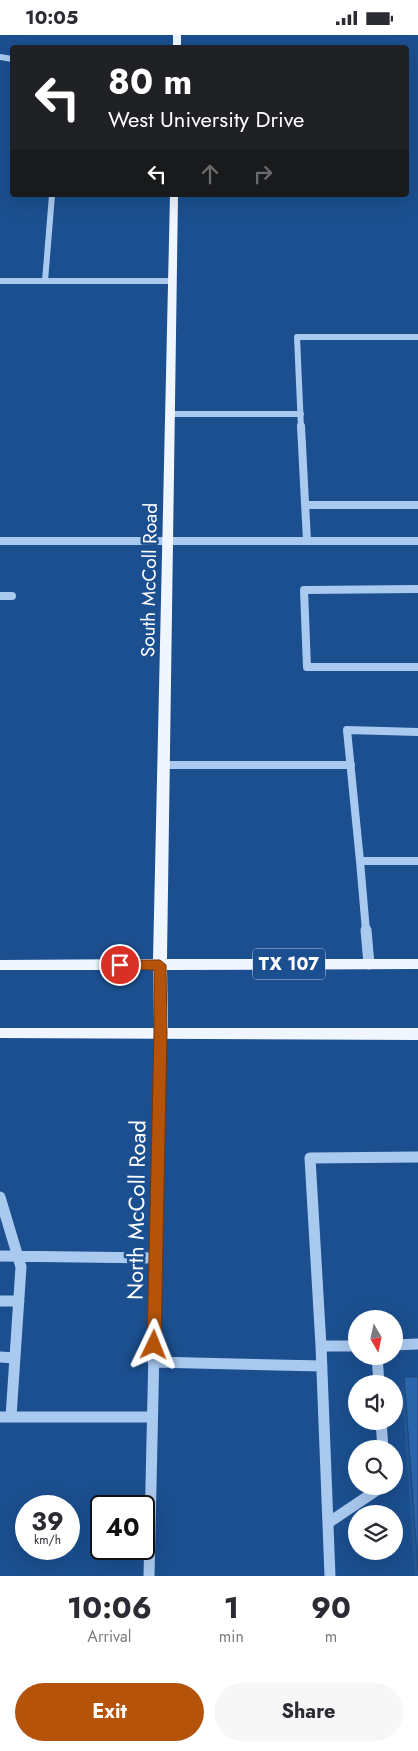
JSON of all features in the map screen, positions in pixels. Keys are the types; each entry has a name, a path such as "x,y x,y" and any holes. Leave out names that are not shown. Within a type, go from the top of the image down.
{"main road":[{"name":"South McColl Road","path":"160,965 174,197"},
{"name":"TX 107","path":"0,965 418,964"},
{"name":"North McColl Road","path":"160,965 161,1033"},
{"path":"0,1033 418,1034"}],"street":[{"path":"45,281 52,197"},
{"path":"0,281 172,281"},
{"path":"307,541 297,337 418,337"},
{"path":"170,415 300,415"},
{"path":"305,505 418,505"},
{"path":"0,541 418,541"},
{"path":"418,589 304,590 307,667 418,667"},
{"path":"0,596 12,596"},
{"path":"369,964 347,730 418,732"},
{"path":"163,765 350,765"},
{"path":"360,861 418,861"},
{"name":"North McColl Road","path":"149,1576 161,1033"},
{"path":"0,1197 21,1267 14,1357 5,1417 152,1417"},
{"path":"0,1256 156,1259"},
{"path":"0,1301 19,1301"},
{"path":"403,1345 418,1345"},
{"path":"321,1346 330,1576"},
{"path":"0,1357 14,1357"},
{"path":"153,1362 322,1366"},
{"path":"328,1523 370,1495"}],"lane":[{"path":"348,1346 321,1346 310,1158 418,1157"}],"building":[{"path":"404,1377 418,1377 418,1571"}],"route":[{"path":"120,965 160,965 161,1033 154,1345"}]}
